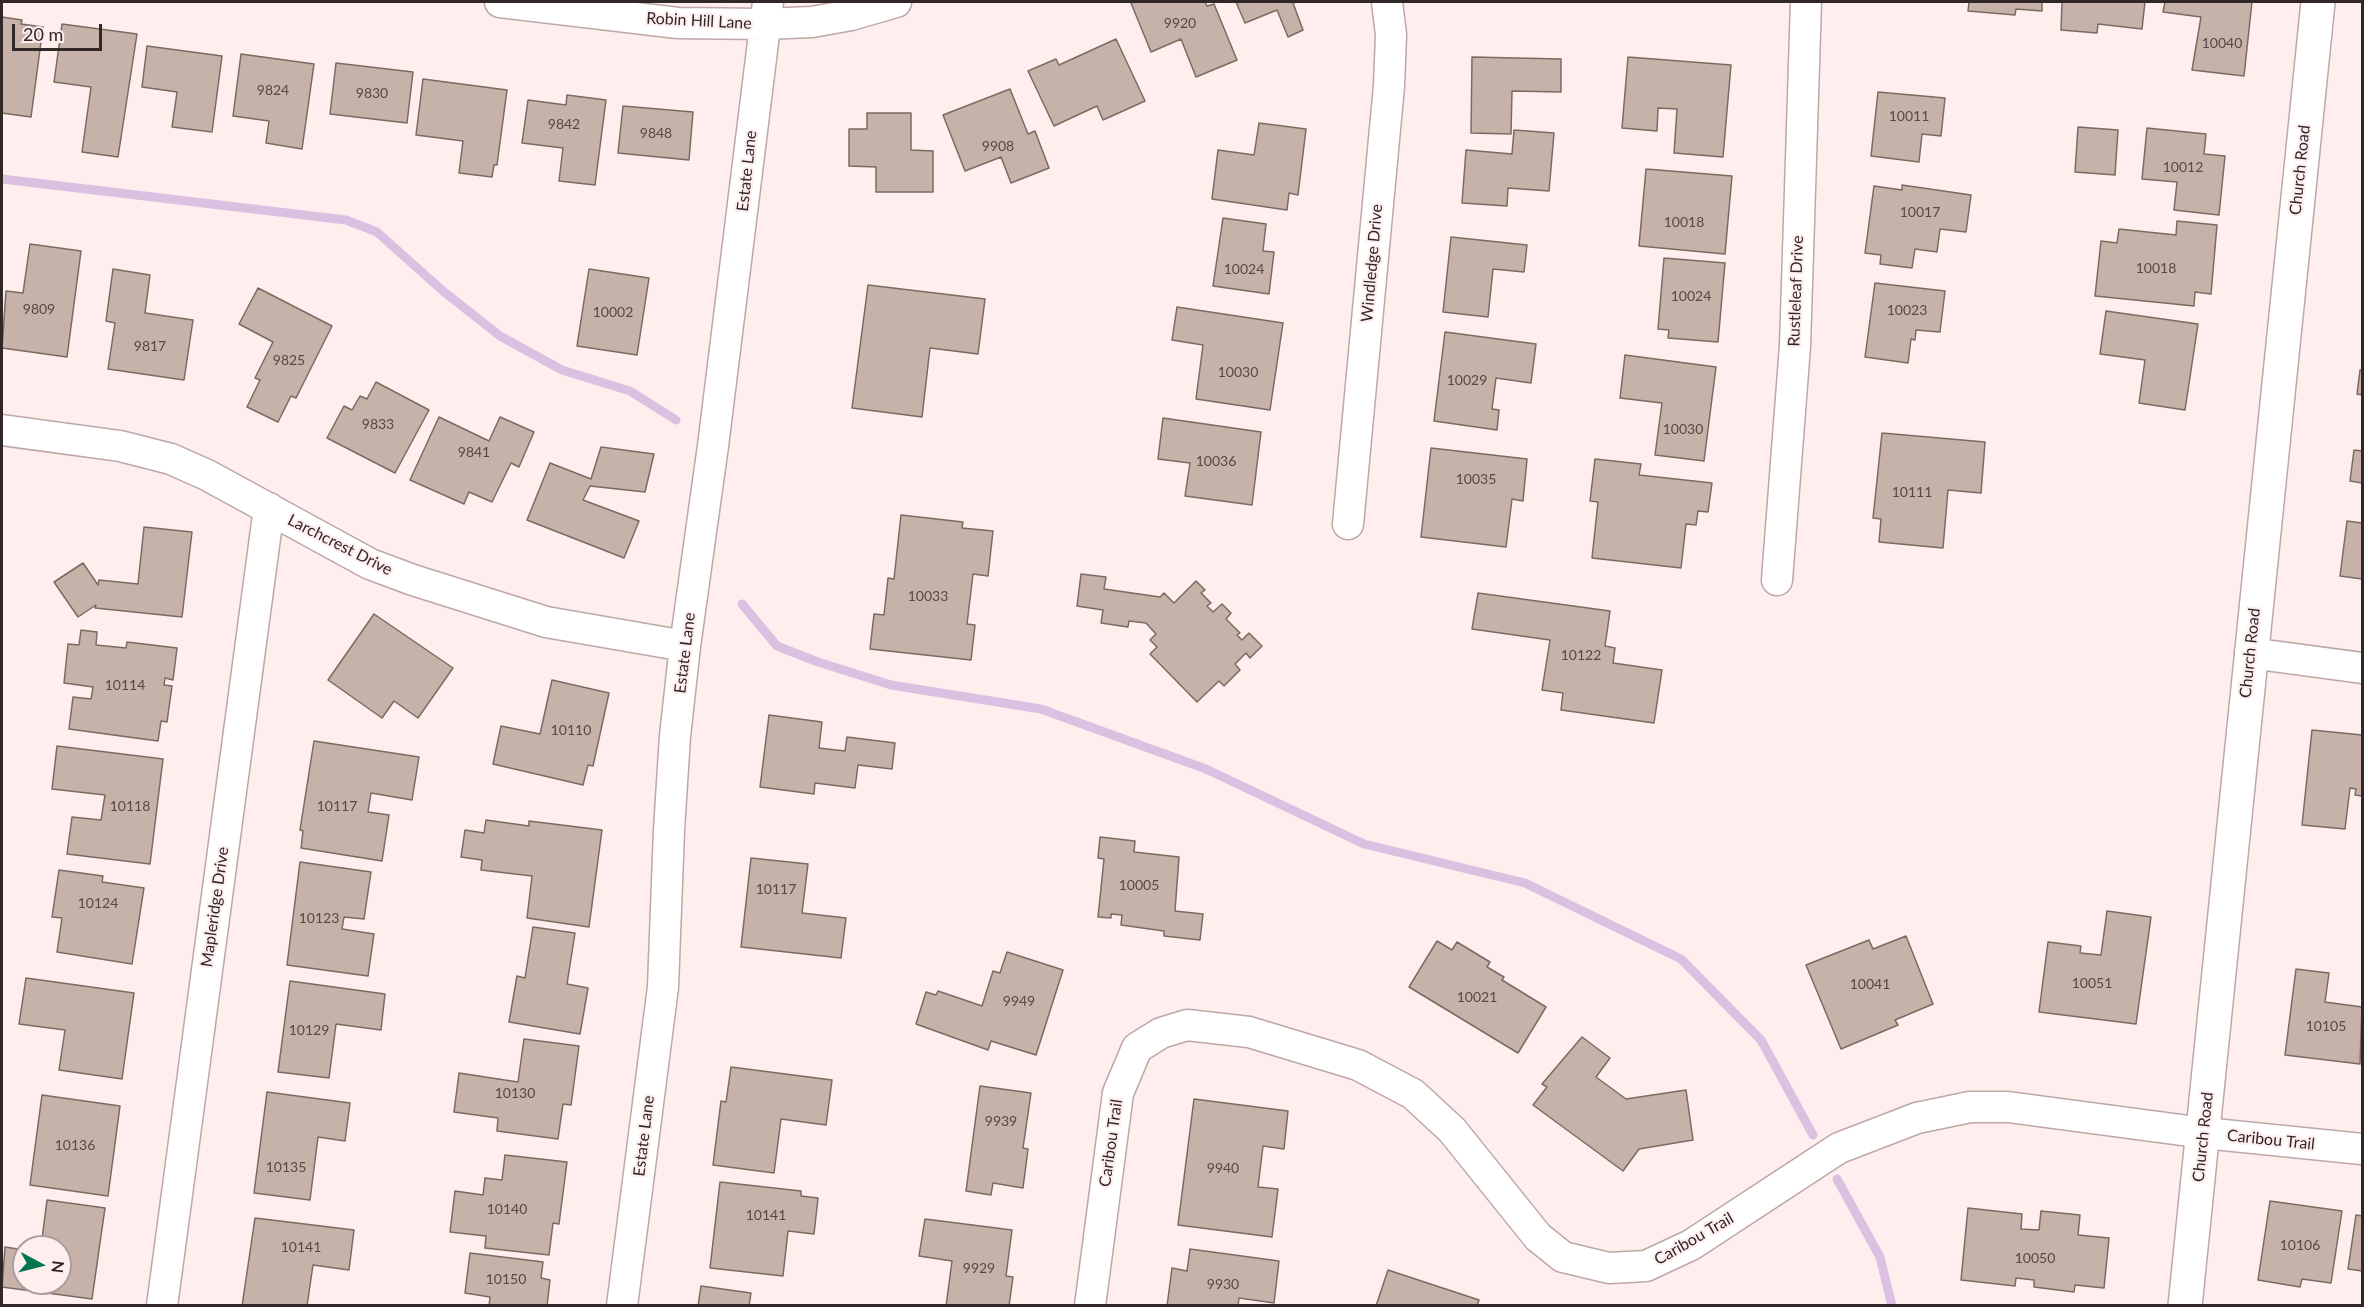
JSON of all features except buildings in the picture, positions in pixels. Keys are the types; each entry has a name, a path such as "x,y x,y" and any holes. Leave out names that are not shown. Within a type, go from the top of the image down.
{"street":[{"name":"Robin Hill Lane","path":"500,2 678,23 766,13 831,19 896,2"},
{"name":"Windledge Drive","path":"1348,524 1389,86 1391,35 1388,2"},
{"name":"Rustleleaf Drive","path":"1777,580 1795,346 1806,2"},
{"name":"Church Road","path":"2185,1305 2318,2"},
{"name":"Estate Lane","path":"622,1305 663,987 670,819 685,646 735,272 766,13"},
{"name":"Larchcrest Drive","path":"2,430 120,446 171,459 269,508 370,564 476,601 546,622 685,646"},
{"name":"Mapleridge Drive","path":"162,1305 269,508"},
{"path":"2250,653 2362,668"},
{"name":"Caribou Trail","path":"1090,1305 1118,1093 1137,1048 1161,1033 1187,1025 1249,1032 1347,1062 1413,1094 1452,1130 1538,1237 1563,1257 1609,1268 1646,1266 1682,1249 1839,1148 1917,1118 1970,1107 2008,1107 2204,1133 2362,1149"}],"waterway":[{"path":"2,179 346,220 377,232 443,291 500,336 562,370 630,391 676,420"},
{"path":"742,604 777,646 818,662 891,685 1041,709 1206,769 1364,844 1525,883 1681,959 1761,1040 1813,1135"},
{"path":"1837,1179 1880,1257 1892,1306"}]}
